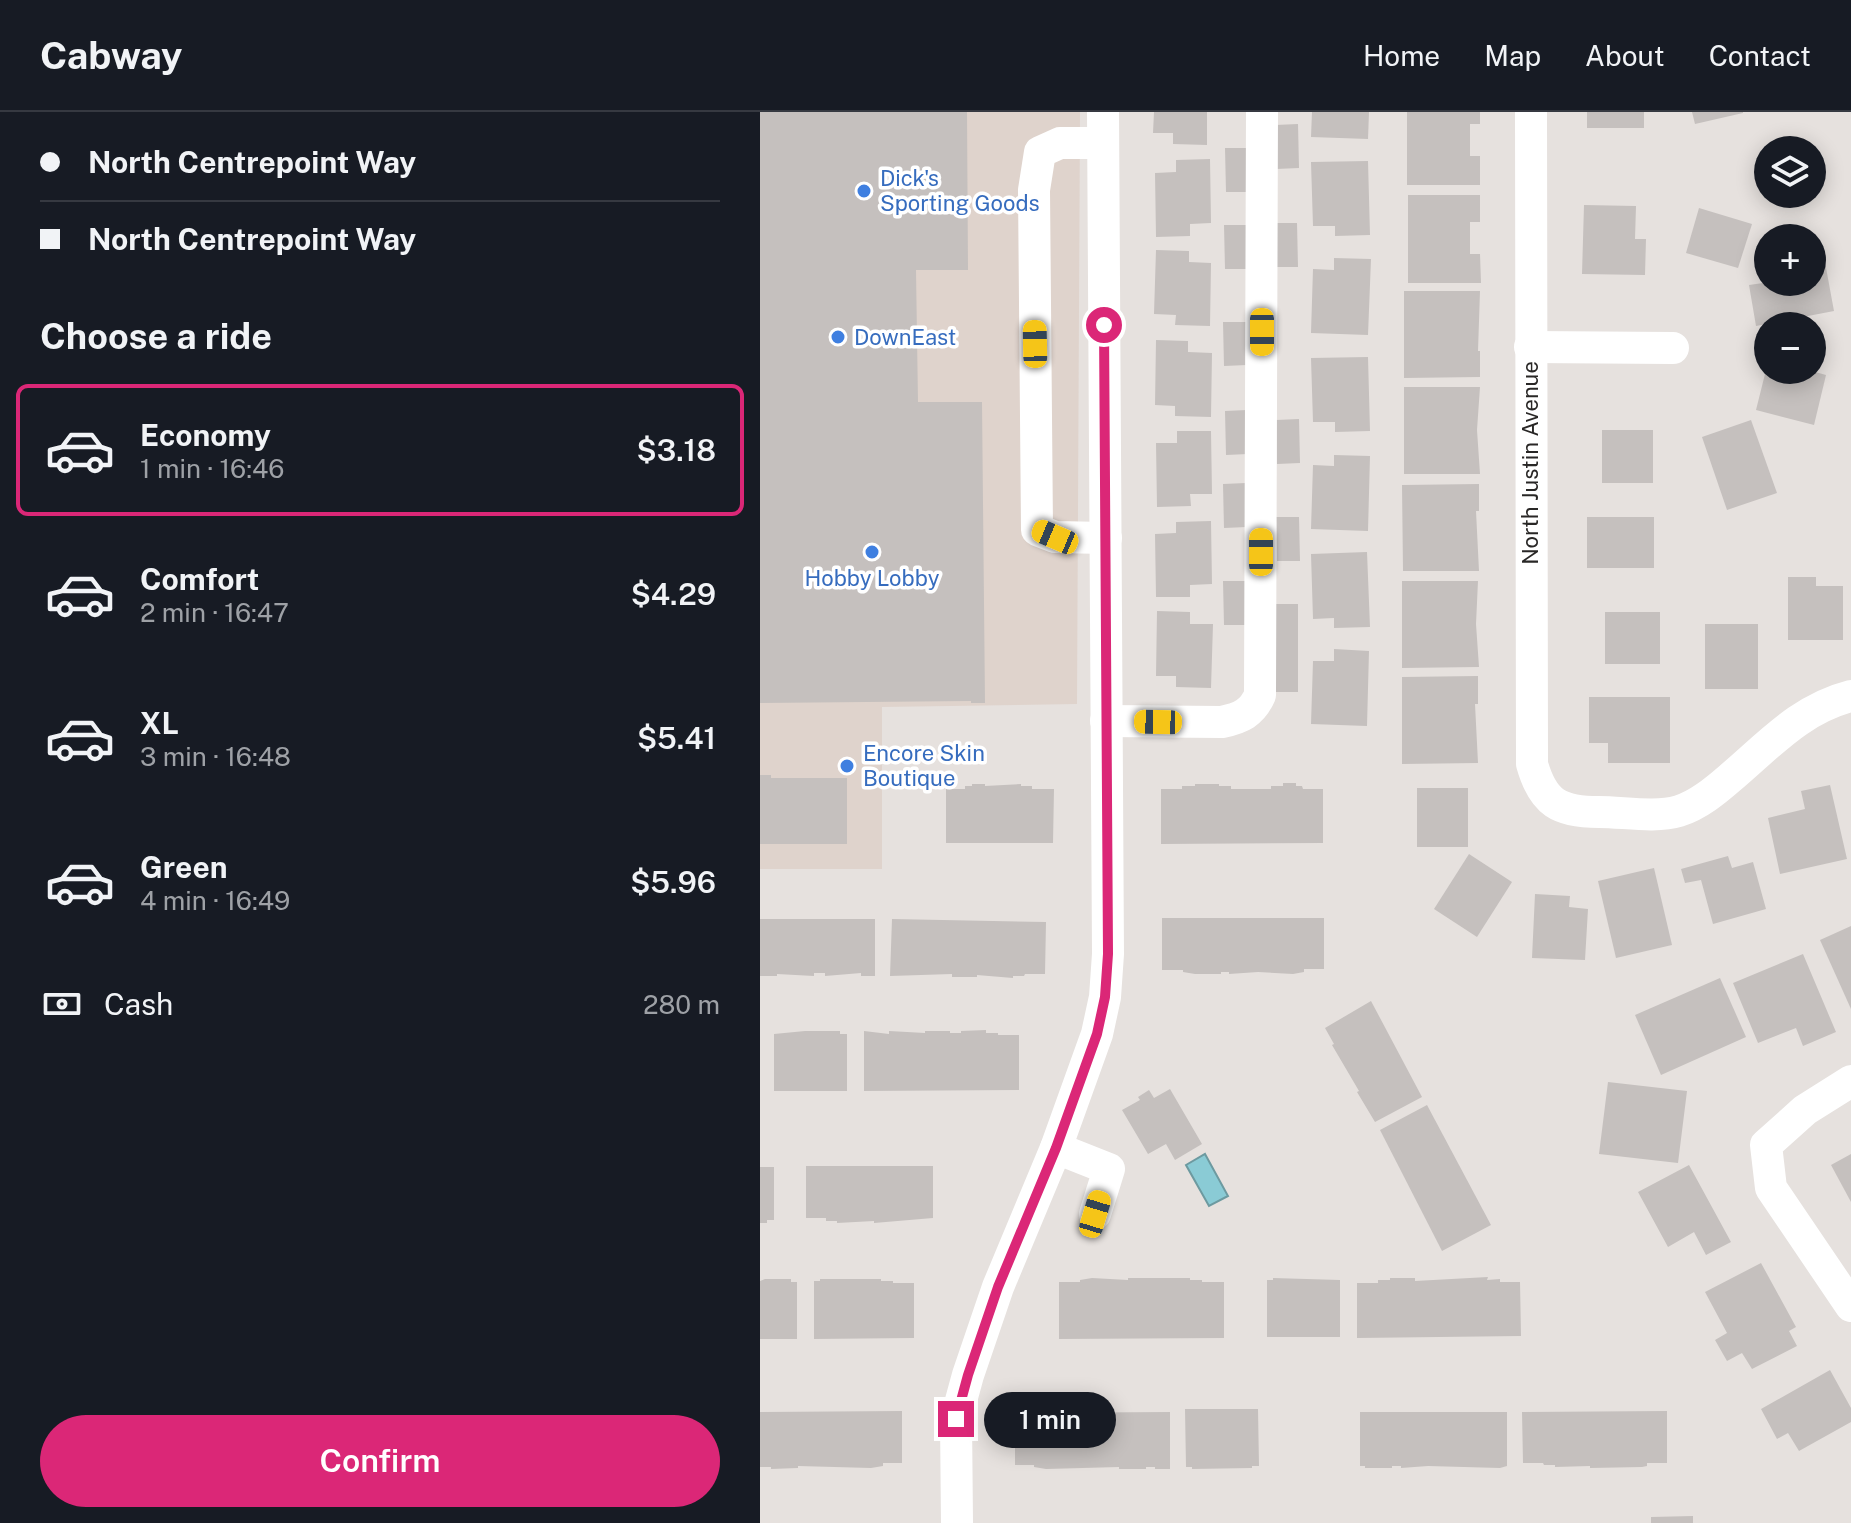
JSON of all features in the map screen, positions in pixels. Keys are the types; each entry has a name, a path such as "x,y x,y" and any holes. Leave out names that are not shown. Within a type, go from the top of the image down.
{"street":[{"path":"1106,721 1222,722 1248,713 1260,695 1262,112"},
{"name":"North Justin Avenue","path":"1531,112 1532,764 1538,783 1557,806 1578,812 1677,811 1711,794 1788,726 1806,714 1822,705 1851,696"},
{"path":"957,1523 956,1419 968,1375 998,1287 1056,1148 1097,1034 1105,997 1108,954 1106,721 1106,538 1103,127 1040,152 1034,205 1037,530 1055,537 1106,538"},
{"path":"1530,347 1673,348"},
{"path":"1851,1081 1805,1110 1766,1145 1771,1188 1851,1306"},
{"path":"1056,1148 1109,1169 1095,1214"}],"shaded area":[{"path":"760,112 1080,112 1077,704 882,707 882,869 760,869"}],"water":[{"path":"1205,1154 1228,1196 1209,1206 1186,1165"}],"building":[{"path":"760,112 967,112 968,270 916,270 918,402 982,402 985,703 760,703"},
{"path":"1154,112 1207,112 1207,145 1173,144 1173,133 1153,133"},
{"path":"1312,112 1369,112 1368,139 1311,137"},
{"path":"1407,112 1480,112 1480,124 1470,124 1470,156 1480,156 1480,185 1407,185"},
{"path":"1587,112 1644,112 1644,128 1587,128"},
{"path":"1692,112 1743,112 1743,113 1695,124"},
{"path":"1298,124 1299,168 1276,169 1275,125"},
{"path":"1225,148 1248,148 1248,192 1226,192"},
{"path":"1210,159 1211,223 1190,224 1190,236 1156,237 1155,173 1176,172 1176,160"},
{"path":"1368,161 1370,235 1335,236 1335,226 1313,226 1311,162"},
{"path":"1408,195 1480,195 1480,222 1470,222 1470,254 1480,254 1481,283 1408,283"},
{"path":"1584,205 1636,206 1635,239 1646,239 1645,275 1582,274"},
{"path":"1699,208 1752,224 1738,268 1686,253"},
{"path":"1275,223 1297,223 1298,267 1276,267"},
{"path":"1224,225 1247,225 1247,269 1225,269"},
{"path":"1156,250 1189,251 1189,262 1211,263 1210,326 1175,325 1176,315 1154,314"},
{"path":"1334,258 1371,259 1368,335 1311,333 1313,269 1334,270"},
{"path":"1826,268 1834,311 1754,314 1749,285 1754,284 1754,296 1826,296"},
{"path":"1404,291 1480,291 1480,377 1404,378"},
{"path":"1223,322 1246,322 1247,365 1224,366"},
{"path":"1156,340 1188,341 1188,352 1212,353 1211,417 1175,416 1175,406 1155,405"},
{"path":"1368,357 1370,431 1335,432 1335,422 1313,422 1311,358"},
{"path":"1762,384 1824,384 1814,425 1756,410"},
{"path":"1404,387 1480,387 1477,430 1480,474 1404,474"},
{"path":"1247,410 1248,454 1226,455 1225,411"},
{"path":"1299,419 1300,463 1277,464 1276,420"},
{"path":"1751,420 1777,493 1727,510 1702,437"},
{"path":"1602,430 1653,430 1653,483 1602,483"},
{"path":"1177,431 1211,431 1212,494 1190,494 1191,506 1157,507 1156,443 1177,443"},
{"path":"1334,455 1370,456 1368,531 1311,529 1313,465 1334,466"},
{"path":"1246,483 1247,527 1224,528 1223,484"},
{"path":"1479,484 1479,511 1476,511 1479,571 1403,571 1402,485"},
{"path":"1276,517 1299,517 1300,561 1277,561"},
{"path":"1587,517 1654,517 1654,568 1587,568"},
{"path":"1211,521 1212,584 1190,585 1190,597 1156,597 1155,534 1176,533 1176,522"},
{"path":"1367,552 1370,627 1334,628 1334,618 1313,619 1311,554"},
{"path":"1788,577 1816,577 1816,586 1843,586 1843,640 1788,640"},
{"path":"1223,581 1246,581 1247,625 1224,625"},
{"path":"1402,581 1478,581 1476,624 1479,667 1402,668"},
{"path":"1276,604 1298,604 1298,692 1276,692"},
{"path":"1157,611 1190,612 1190,624 1213,624 1211,688 1176,687 1176,676 1156,676"},
{"path":"1605,612 1660,612 1660,664 1605,664"},
{"path":"1705,624 1758,624 1758,689 1705,689"},
{"path":"1334,649 1369,651 1367,726 1311,724 1313,661 1334,661"},
{"path":"1478,676 1478,704 1475,704 1478,763 1402,764 1402,677"},
{"path":"1589,697 1670,697 1670,763 1608,763 1608,743 1589,743"},
{"path":"760,775 771,775 771,778 847,778 847,844 760,844"},
{"path":"1283,783 1296,783 1303,789 1323,789 1323,843 1161,844 1161,789 1219,784 1231,786 1231,789 1271,789 1271,786 1283,786"},
{"path":"1021,784 1032,786 1032,789 1054,789 1053,843 946,843 946,789 965,789 965,786"},
{"path":"1830,785 1847,859 1780,874 1768,818 1805,809 1801,791"},
{"path":"1417,788 1468,788 1468,847 1417,847"},
{"path":"1469,854 1512,882 1477,937 1434,909"},
{"path":"1728,856 1732,868 1753,862 1766,909 1713,924 1701,880 1685,883 1681,869"},
{"path":"1654,868 1672,945 1616,958 1598,881"},
{"path":"1535,894 1570,896 1569,907 1588,909 1585,960 1532,958"},
{"path":"1162,918 1324,918 1324,969 1304,969 1304,972 1293,974 1195,974 1183,970 1162,970"},
{"path":"760,919 875,919 875,976 861,976 861,973 825,976 825,973 814,973 814,976 760,976"},
{"path":"892,919 1046,922 1045,974 1025,974 1013,978 977,975 952,977 952,974 890,976"},
{"path":"1851,926 1851,1009 1820,940"},
{"path":"1803,954 1836,1032 1803,1046 1796,1028 1758,1043 1733,983"},
{"path":"1720,978 1746,1037 1661,1075 1635,1015"},
{"path":"1371,1001 1422,1097 1375,1122 1325,1028"},
{"path":"986,1030 986,1033 998,1035 1019,1035 1019,1090 864,1091 864,1031 889,1034 889,1031 961,1033"},
{"path":"840,1031 840,1034 847,1034 847,1091 774,1091 774,1034"},
{"path":"1608,1082 1687,1091 1678,1163 1599,1154"},
{"path":"1170,1089 1202,1144 1175,1160 1166,1144 1148,1154 1122,1110 1140,1100 1138,1097 1149,1090 1154,1098"},
{"path":"1427,1105 1491,1225 1442,1251 1380,1130"},
{"path":"1851,1154 1851,1202 1831,1165"},
{"path":"1689,1165 1731,1242 1706,1255 1694,1232 1668,1247 1638,1192"},
{"path":"806,1166 933,1166 933,1218 837,1223 826,1221 826,1218 806,1218"},
{"path":"760,1167 774,1167 774,1220 767,1220 767,1223 760,1223"},
{"path":"1761,1263 1796,1327 1789,1331 1797,1346 1752,1369 1742,1353 1727,1361 1715,1340 1727,1333 1705,1292"},
{"path":"1488,1277 1487,1280 1520,1282 1521,1336 1357,1338 1357,1283 1378,1283 1378,1280 1390,1278 1415,1278 1415,1281"},
{"path":"1092,1278 1190,1278 1202,1282 1224,1282 1224,1338 1059,1339 1059,1282 1080,1282"},
{"path":"791,1279 791,1282 797,1282 797,1339 760,1339 760,1281"},
{"path":"881,1279 893,1283 914,1283 914,1338 814,1339 814,1281"},
{"path":"1267,1280 1340,1280 1340,1337 1267,1337"},
{"path":"1830,1370 1851,1408 1851,1422 1799,1451 1788,1433 1777,1439 1761,1409"},
{"path":"1185,1409 1258,1409 1259,1466 1186,1467"},
{"path":"902,1411 902,1463 883,1463 883,1466 871,1468 760,1467 760,1412"},
{"path":"1667,1411 1667,1463 1590,1468 1523,1463 1522,1412"},
{"path":"1170,1412 1170,1469 1046,1469 1034,1465 1015,1465 1015,1413"},
{"path":"1360,1412 1507,1412 1507,1466 1365,1468 1360,1466"},
{"path":"1693,1516 1693,1523 1651,1523 1651,1517"}],"place":[{"name":"Dick's Sporting Goods","path":"864,191"},
{"name":"DownEast","path":"838,337"},
{"name":"Hobby Lobby","path":"872,552"},
{"name":"Encore Skin Boutique","path":"847,766"}],"route":[{"path":"956,1419 998,1287 1056,1148 1097,1034 1105,997 1108,954 1104,325"}]}
